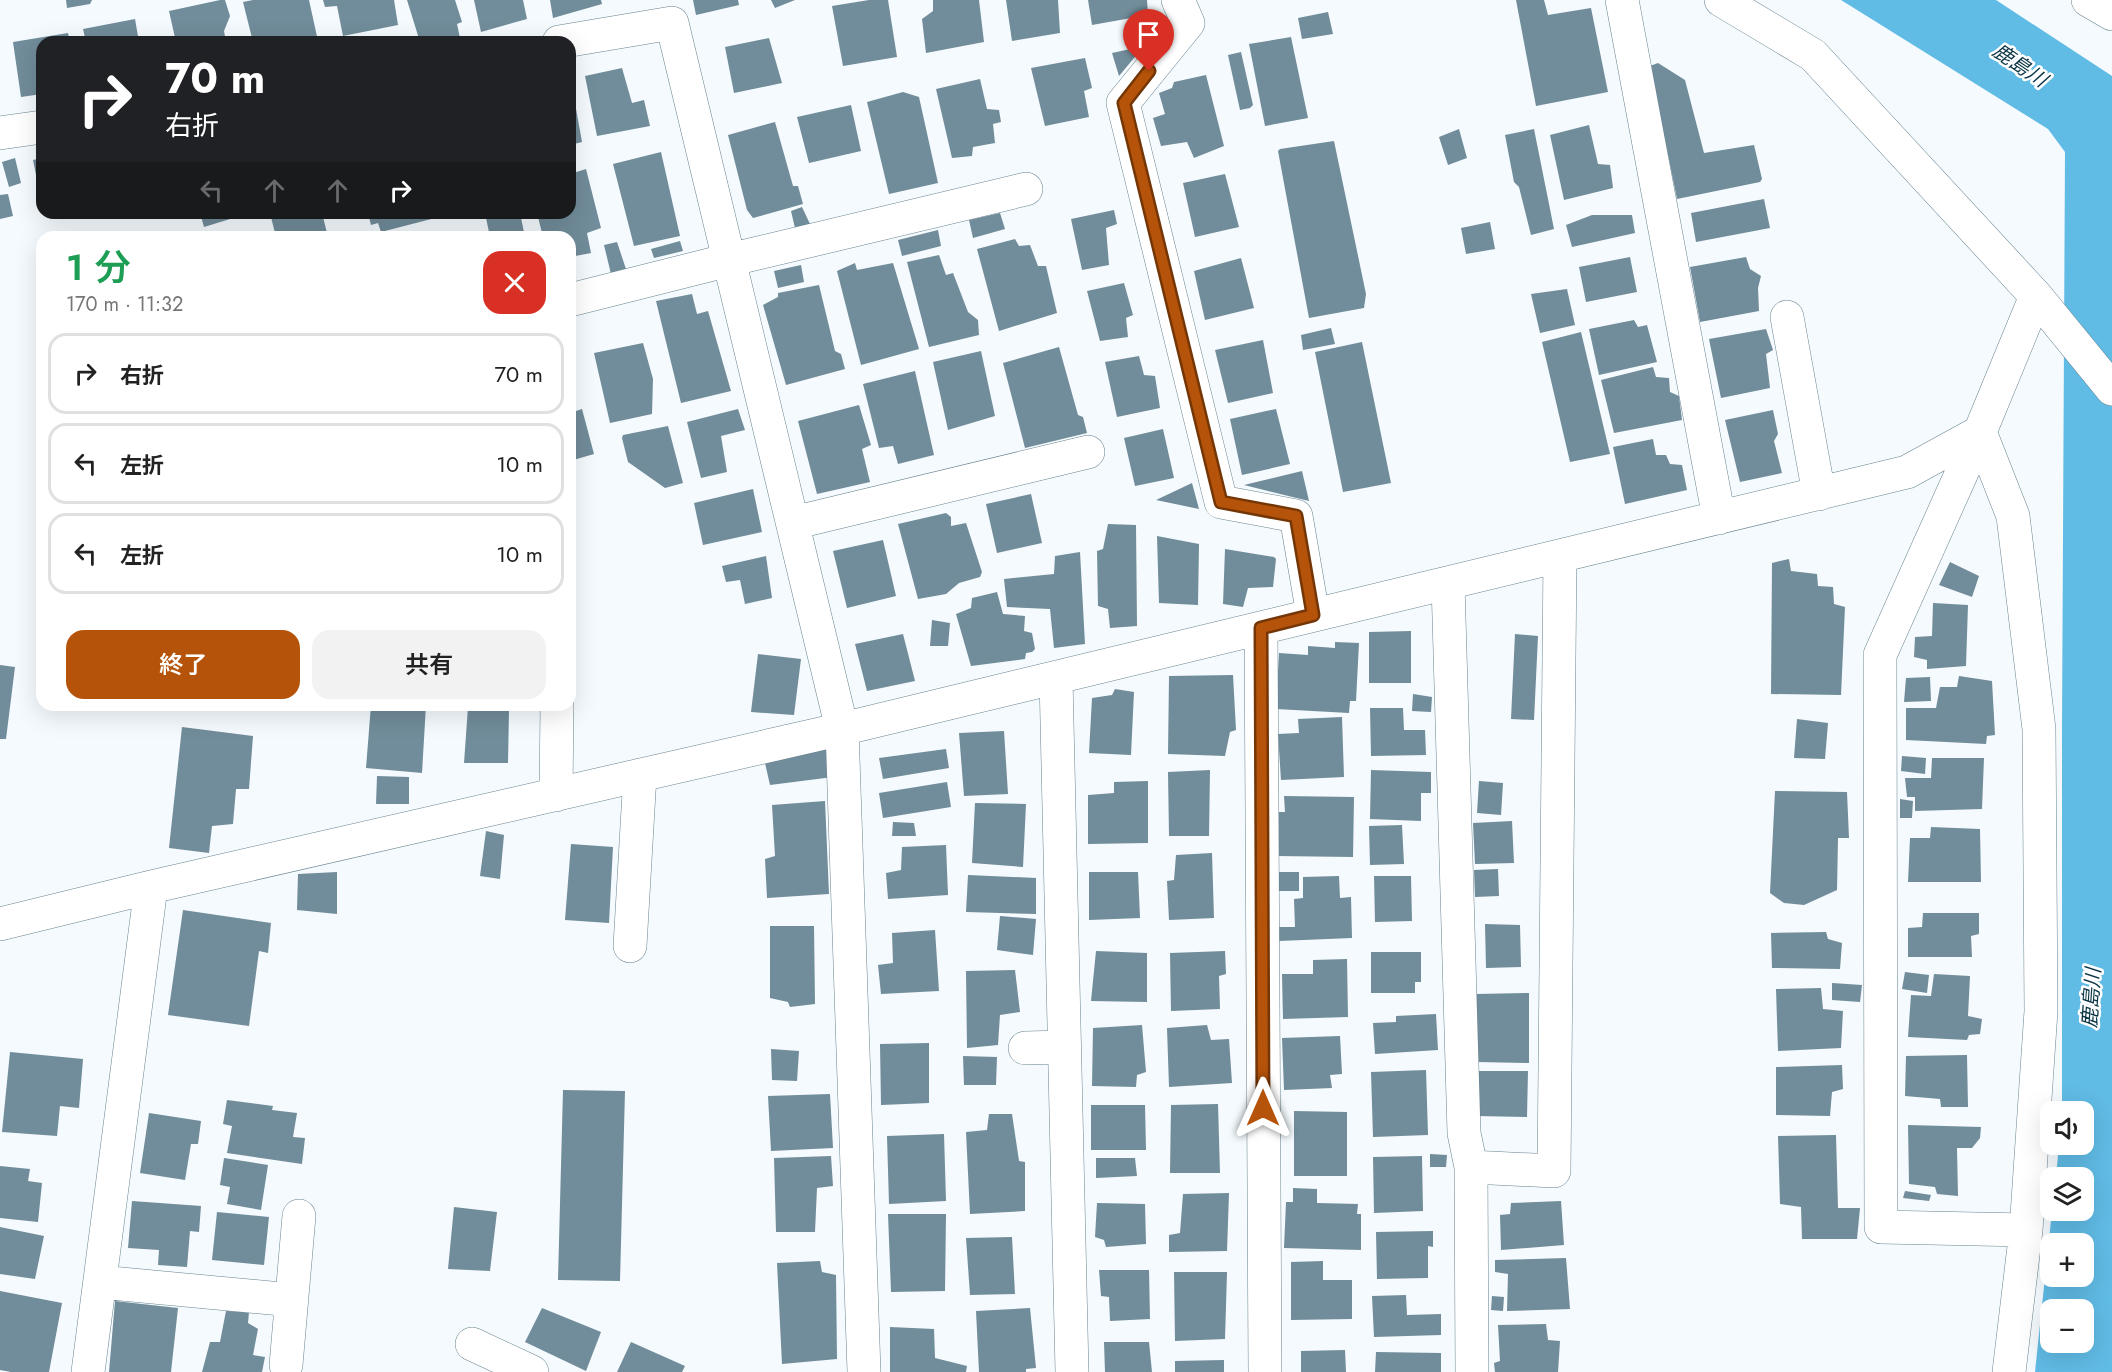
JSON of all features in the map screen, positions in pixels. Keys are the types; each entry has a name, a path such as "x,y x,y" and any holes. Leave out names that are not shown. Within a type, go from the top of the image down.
{"street":[{"path":"1178,0 1188,23 1124,103 1221,502 1296,516 1313,615"},
{"path":"1622,0 1719,518"},
{"path":"1721,0 1813,55 2036,296 2112,389"},
{"path":"2088,0 2112,14"},
{"path":"576,39 672,23 842,729 864,1372"},
{"path":"0,134 36,128"},
{"path":"576,298 1026,189"},
{"path":"2026,1230 1881,1227 1880,655 1980,432 2036,296"},
{"path":"1787,317 1819,494"},
{"path":"0,924 151,887 842,729 1819,494 1907,472 1980,432"},
{"path":"1980,432 2013,516 2039,729 2041,1011 2026,1230 2009,1372"},
{"path":"793,524 1088,452"},
{"path":"1471,1167 1554,1171 1560,556"},
{"path":"1448,583 1464,1133 1471,1167 1472,1372"},
{"path":"1261,628 1264,1372"},
{"path":"1056,678 1072,1372"},
{"path":"556,795 557,711"},
{"path":"630,946 640,775"},
{"path":"88,1372 151,887"},
{"path":"1024,1048 1065,1047"},
{"path":"286,1365 300,1216"},
{"path":"100,1282 292,1300"},
{"path":"472,1344 532,1372"}],"water":[{"name":"鹿島川","path":"1841,0 1996,0 2112,76 2112,1372 2035,1372 2040,1325 2040,1353 2094,1353 2094,1299 2043,1299 2044,1287 2094,1287 2094,1233 2050,1233 2051,1221 2094,1221 2094,1167 2057,1167 2058,1155 2094,1155 2094,1101 2062,1101 2065,152 2048,129"}],"building":[{"path":"66,0 92,0 90,4 67,8"},
{"path":"225,0 230,16 224,31 225,36 175,36 169,11"},
{"path":"309,0 317,36 252,36 243,2"},
{"path":"323,0 394,0 398,25 343,36 337,6 325,7"},
{"path":"407,0 455,0 462,22 457,24 460,36 418,36"},
{"path":"474,0 523,0 527,19 481,32"},
{"path":"550,0 601,0 602,4 553,18"},
{"path":"693,0 738,0 739,5 696,15"},
{"path":"771,0 795,0 775,8"},
{"path":"869,0 888,0 897,57 843,66 832,6"},
{"path":"933,0 979,0 984,42 926,53 922,19 933,11"},
{"path":"1006,0 1058,0 1060,33 1012,41"},
{"path":"1088,0 1147,0 1148,15 1092,25"},
{"path":"1516,0 1544,0 1548,15 1591,8 1608,92 1536,106"},
{"path":"1328,12 1333,34 1302,39 1298,18"},
{"path":"135,19 138,36 85,36 83,29"},
{"path":"68,33 69,36 50,36"},
{"path":"1291,37 1308,118 1265,126 1249,44"},
{"path":"36,38 36,95 21,97 13,42"},
{"path":"769,38 782,83 734,93 725,47"},
{"path":"1144,46 1119,76 1112,53"},
{"path":"1241,52 1253,105 1240,110 1228,55"},
{"path":"1085,58 1092,88 1084,91 1089,117 1045,126 1031,68"},
{"path":"1658,63 1685,80 1704,153 1754,145 1762,179 1760,182 1677,199 1650,66"},
{"path":"622,68 632,103 644,100 650,126 597,136 585,76"},
{"path":"1206,75 1224,146 1194,158 1187,142 1161,146 1153,118 1165,114 1159,93 1172,88 1174,82"},
{"path":"980,79 987,109 999,110 1001,122 993,124 995,143 973,147 972,156 952,158 936,89"},
{"path":"903,92 919,97 938,183 889,194 867,102"},
{"path":"851,105 861,151 809,163 797,117"},
{"path":"576,109 582,142 576,144"},
{"path":"775,122 793,186 798,186 803,204 753,218 747,210 728,135"},
{"path":"1589,125 1598,164 1610,165 1613,188 1564,200 1550,135"},
{"path":"1459,129 1467,158 1448,165 1439,137"},
{"path":"1534,129 1554,229 1531,235 1519,187 1514,182 1505,135"},
{"path":"1334,141 1366,294 1364,308 1309,318 1278,151"},
{"path":"661,152 680,236 634,246 613,164"},
{"path":"15,158 21,183 9,187 2,162"},
{"path":"36,159 36,175 33,160"},
{"path":"586,169 601,228 587,233 591,253 576,256 576,231 542,231 538,219 576,219 576,172"},
{"path":"1225,174 1239,227 1195,237 1183,183"},
{"path":"8,194 13,216 0,219 0,195"},
{"path":"1764,199 1770,228 1696,242 1691,213"},
{"path":"802,207 810,224 795,228 791,211"},
{"path":"1114,210 1117,224 1106,228 1109,265 1082,270 1071,219"},
{"path":"1000,213 1005,229 973,238 969,220"},
{"path":"1592,215 1632,215 1635,233 1572,247 1566,225"},
{"path":"202,219 230,219 204,227"},
{"path":"272,219 324,219 326,231 274,231"},
{"path":"370,219 431,219 385,231 381,231 378,223 371,225"},
{"path":"486,219 521,219 524,231 489,231"},
{"path":"1490,222 1495,249 1466,254 1461,228"},
{"path":"938,230 941,246 902,256 898,240"},
{"path":"1015,239 1019,246 1030,245 1038,266 1046,266 1057,313 999,331 977,249"},
{"path":"680,241 683,251 654,258 651,249"},
{"path":"617,242 626,269 611,274 604,245"},
{"path":"939,255 946,275 953,273 968,312 978,320 979,335 929,347 907,262"},
{"path":"1630,257 1637,292 1586,302 1579,267"},
{"path":"1746,257 1750,269 1761,276 1758,288 1759,311 1700,322 1690,267"},
{"path":"1241,258 1254,308 1205,320 1194,271"},
{"path":"855,263 857,270 893,263 919,349 861,365 837,271"},
{"path":"801,265 804,282 778,288 774,271"},
{"path":"1124,283 1133,315 1126,318 1128,337 1100,341 1087,291"},
{"path":"819,285 835,351 841,354 845,369 786,385 763,305 778,297 778,293"},
{"path":"1567,289 1575,325 1540,333 1531,294"},
{"path":"692,294 697,314 708,311 731,391 681,403 656,301"},
{"path":"1634,320 1638,327 1647,325 1657,362 1599,375 1589,329"},
{"path":"1331,328 1335,344 1303,350 1301,335"},
{"path":"1766,329 1773,350 1766,354 1770,388 1721,398 1709,339"},
{"path":"1581,332 1610,454 1570,462 1542,342"},
{"path":"1263,340 1273,393 1228,403 1215,350"},
{"path":"1362,342 1391,483 1343,492 1315,352"},
{"path":"643,343 653,379 652,414 610,423 594,353"},
{"path":"1059,347 1078,415 1083,417 1087,433 1025,448 1003,363"},
{"path":"981,351 995,416 948,430 933,362"},
{"path":"1139,356 1144,375 1155,376 1160,408 1117,417 1105,362"},
{"path":"1653,367 1656,377 1669,378 1670,392 1679,396 1682,420 1614,433 1601,380"},
{"path":"915,371 934,455 898,464 893,446 879,448 863,384"},
{"path":"859,405 871,445 862,449 870,482 817,494 798,421"},
{"path":"582,409 594,454 576,459 576,411"},
{"path":"738,409 745,430 721,436 727,472 701,478 687,422"},
{"path":"1276,409 1290,464 1242,475 1230,419"},
{"path":"1773,410 1778,434 1774,441 1782,473 1740,482 1725,420"},
{"path":"668,426 683,483 665,488 628,462 622,438 623,435"},
{"path":"1163,429 1174,478 1135,486 1124,438"},
{"path":"1653,439 1656,455 1666,455 1670,464 1682,465 1687,490 1625,504 1613,447"},
{"path":"1302,471 1309,501 1244,485"},
{"path":"1192,483 1199,509 1156,500"},
{"path":"753,489 762,532 703,545 694,503"},
{"path":"1031,494 1042,543 997,553 986,504"},
{"path":"946,513 951,517 951,526 966,523 982,572 980,577 959,583 946,594 918,599 898,524"},
{"path":"1108,524 1136,525 1137,626 1110,628 1108,609 1098,606 1097,551 1103,549"},
{"path":"1157,536 1199,544 1198,605 1159,603"},
{"path":"883,540 896,596 847,608 833,551"},
{"path":"1225,549 1274,557 1276,559 1273,587 1248,588 1243,607 1223,604"},
{"path":"1080,552 1085,644 1054,648 1050,609 1007,607 1004,579 1054,574 1055,556"},
{"path":"766,556 772,598 745,604 740,580 726,582 722,566"},
{"path":"1789,559 1791,571 1817,574 1818,586 1833,587 1834,604 1845,607 1841,695 1771,694 1772,563"},
{"path":"1950,562 1979,576 1972,597 1939,585"},
{"path":"997,592 1003,614 1025,616 1024,631 1032,633 1035,649 1026,653 1025,659 971,666 956,614 971,608 972,598"},
{"path":"1933,603 1968,605 1966,666 1927,669 1927,660 1914,657 1915,637 1932,636"},
{"path":"932,620 950,623 948,646 930,646"},
{"path":"1411,631 1411,683 1369,683 1369,632"},
{"path":"903,634 915,681 867,691 855,644"},
{"path":"1515,634 1538,636 1534,720 1511,719"},
{"path":"1335,642 1359,643 1356,701 1350,701 1349,713 1276,709 1279,653 1308,655 1308,646 1335,648"},
{"path":"758,654 801,659 794,715 751,712"},
{"path":"0,665 15,667 6,739 0,739"},
{"path":"1233,675 1236,730 1230,732 1225,756 1168,754 1169,676"},
{"path":"1959,676 1992,681 1995,735 1987,736 1986,744 1906,740 1906,708 1936,708 1940,687 1957,687"},
{"path":"1930,677 1931,701 1904,702 1906,678"},
{"path":"1115,689 1134,692 1131,755 1089,753 1092,698 1112,695"},
{"path":"1413,694 1432,697 1431,712 1412,711"},
{"path":"1370,708 1403,708 1404,730 1425,730 1426,755 1371,756"},
{"path":"371,711 426,711 422,773 366,768"},
{"path":"468,711 509,711 508,763 464,763"},
{"path":"1342,717 1344,777 1281,780 1278,734 1299,733 1298,719"},
{"path":"1797,719 1828,723 1825,759 1794,758"},
{"path":"182,727 253,736 249,789 236,789 233,824 212,826 209,853 169,848"},
{"path":"1004,731 1008,794 964,796 959,733"},
{"path":"828,749 833,777 770,785 765,763"},
{"path":"946,749 949,768 883,779 879,758"},
{"path":"1902,756 1926,758 1925,774 1901,771"},
{"path":"1932,758 1984,758 1982,809 1915,811 1915,797 1907,797 1905,778 1931,778"},
{"path":"1210,770 1209,836 1169,836 1168,772"},
{"path":"1371,770 1431,772 1431,793 1421,793 1421,821 1370,819"},
{"path":"377,776 409,777 409,804 376,804"},
{"path":"1148,781 1148,843 1088,844 1088,795 1114,793 1114,782"},
{"path":"1479,781 1503,783 1501,815 1477,813"},
{"path":"947,782 951,807 883,818 879,793"},
{"path":"1775,791 1847,792 1849,838 1838,838 1837,890 1804,905 1784,903 1770,893"},
{"path":"1284,796 1354,797 1353,857 1276,856 1276,812 1285,812"},
{"path":"1900,799 1913,801 1912,818 1900,818"},
{"path":"825,801 829,894 767,898 765,859 775,856 772,805"},
{"path":"975,803 1026,804 1023,867 972,863"},
{"path":"1512,821 1514,863 1475,864 1473,823"},
{"path":"893,822 914,823 916,836 892,836"},
{"path":"1402,825 1404,864 1370,865 1369,826"},
{"path":"1931,827 1980,829 1981,882 1908,882 1910,838 1930,838"},
{"path":"486,831 504,835 500,879 480,876"},
{"path":"571,844 613,847 609,923 565,920"},
{"path":"946,845 948,895 888,899 886,873 901,870 902,847"},
{"path":"1212,853 1214,918 1169,920 1167,881 1174,880 1176,855"},
{"path":"1498,869 1499,896 1475,897 1474,870"},
{"path":"337,872 337,914 297,910 298,874"},
{"path":"1089,872 1138,872 1140,918 1089,920"},
{"path":"1279,872 1299,872 1299,891 1279,891"},
{"path":"968,875 1036,878 1036,914 966,912"},
{"path":"1339,876 1340,898 1351,897 1352,938 1279,941 1278,927 1295,927 1294,899 1303,898 1303,877"},
{"path":"1374,876 1411,876 1412,921 1375,922"},
{"path":"183,910 271,923 268,953 259,951 249,1026 168,1015"},
{"path":"1923,913 1979,913 1979,934 1971,936 1972,957 1908,957 1908,928 1922,927"},
{"path":"1000,916 1036,919 1033,955 997,950"},
{"path":"1485,924 1520,925 1521,967 1486,968"},
{"path":"770,926 814,926 815,1004 790,1007 788,1002 770,998"},
{"path":"935,930 939,991 881,994 878,965 893,963 892,933"},
{"path":"1826,932 1828,939 1842,943 1840,969 1772,968 1771,933"},
{"path":"1096,951 1147,953 1147,1002 1091,1001"},
{"path":"1225,951 1226,974 1219,976 1220,1009 1171,1011 1170,953"},
{"path":"1371,952 1421,952 1421,982 1415,982 1415,993 1371,993"},
{"path":"1347,959 1348,1017 1283,1019 1282,974 1313,974 1313,960"},
{"path":"1015,970 1020,1012 1000,1015 998,1045 967,1048 966,971"},
{"path":"1905,972 1929,975 1927,993 1902,989"},
{"path":"1934,974 1970,976 1968,1016 1982,1019 1980,1034 1969,1035 1967,1040 1908,1037 1911,995 1931,996"},
{"path":"1832,983 1862,985 1860,1002 1832,1000"},
{"path":"1821,988 1823,1009 1843,1011 1841,1048 1778,1051 1776,989"},
{"path":"1529,993 1529,1063 1477,1062 1476,994"},
{"path":"1436,1014 1438,1050 1375,1054 1373,1023 1396,1022 1396,1016"},
{"path":"1142,1025 1146,1072 1137,1075 1136,1087 1092,1086 1093,1028"},
{"path":"1207,1025 1211,1040 1229,1039 1232,1083 1169,1087 1167,1028"},
{"path":"1340,1036 1342,1074 1330,1075 1332,1088 1284,1090 1282,1038"},
{"path":"929,1043 929,1103 881,1105 880,1044"},
{"path":"771,1049 799,1051 797,1081 772,1080"},
{"path":"10,1052 83,1059 79,1108 60,1106 57,1136 2,1132"},
{"path":"1967,1055 1968,1107 1941,1107 1940,1099 1905,1096 1906,1056"},
{"path":"963,1056 997,1057 996,1085 964,1085"},
{"path":"1842,1065 1843,1089 1832,1092 1830,1116 1776,1115 1776,1067"},
{"path":"1426,1070 1428,1135 1373,1137 1371,1072"},
{"path":"1476,1071 1528,1071 1527,1117 1476,1116"},
{"path":"563,1090 625,1091 620,1281 558,1280"},
{"path":"830,1094 833,1148 771,1151 768,1096"},
{"path":"227,1100 273,1106 272,1110 297,1113 293,1137 305,1138 302,1164 227,1153 232,1126 223,1124"},
{"path":"1218,1104 1220,1173 1170,1173 1171,1105"},
{"path":"1091,1105 1145,1105 1146,1150 1091,1150"},
{"path":"1294,1111 1347,1112 1347,1176 1294,1176"},
{"path":"149,1113 201,1121 198,1144 191,1144 185,1180 140,1173"},
{"path":"989,1114 1012,1114 1019,1161 1025,1162 1025,1211 970,1214 966,1132 987,1130"},
{"path":"1908,1125 1981,1127 1980,1138 1972,1148 1957,1148 1958,1196 1937,1194 1935,1187 1909,1184"},
{"path":"944,1134 946,1201 889,1204 887,1136"},
{"path":"1836,1135 1838,1208 1860,1208 1857,1239 1802,1239 1801,1207 1780,1204 1778,1136"},
{"path":"1430,1154 1447,1155 1446,1167 1430,1167"},
{"path":"831,1156 833,1186 817,1188 815,1232 776,1232 774,1158"},
{"path":"1422,1156 1423,1211 1374,1213 1373,1157"},
{"path":"224,1158 268,1165 261,1210 227,1204 230,1187 220,1185"},
{"path":"1096,1158 1135,1158 1137,1176 1096,1178"},
{"path":"0,1166 30,1169 28,1181 42,1183 38,1222 0,1218"},
{"path":"1293,1188 1317,1189 1317,1203 1358,1204 1357,1214 1361,1214 1361,1250 1284,1248 1286,1202 1293,1202"},
{"path":"1905,1191 1931,1195 1929,1201 1903,1198"},
{"path":"1229,1193 1227,1251 1169,1252 1169,1235 1180,1233 1183,1194"},
{"path":"132,1201 201,1206 199,1232 190,1231 187,1267 158,1265 159,1250 128,1248"},
{"path":"1561,1201 1564,1245 1501,1250 1500,1215 1510,1214 1511,1203"},
{"path":"1097,1203 1145,1204 1146,1244 1106,1247 1104,1240 1095,1237"},
{"path":"454,1207 497,1212 490,1271 448,1269"},
{"path":"217,1212 269,1217 264,1265 212,1260"},
{"path":"888,1214 946,1214 945,1291 891,1292"},
{"path":"0,1227 44,1236 35,1279 0,1274"},
{"path":"1433,1231 1433,1247 1428,1246 1428,1278 1377,1279 1376,1232"},
{"path":"1012,1237 1015,1294 970,1295 966,1238"},
{"path":"1566,1258 1570,1309 1507,1311 1508,1274 1495,1272 1495,1260"},
{"path":"820,1261 822,1272 836,1275 837,1359 782,1364 777,1263"},
{"path":"1323,1261 1323,1280 1352,1280 1352,1319 1291,1320 1291,1262"},
{"path":"1099,1270 1149,1270 1150,1319 1110,1321 1109,1297 1101,1296"},
{"path":"1174,1272 1227,1272 1225,1339 1175,1341"},
{"path":"0,1291 62,1303 49,1372 0,1370"},
{"path":"1406,1295 1407,1315 1441,1314 1441,1335 1374,1337 1372,1296"},
{"path":"1492,1296 1504,1297 1503,1311 1491,1310"},
{"path":"115,1301 178,1308 171,1372 109,1372"},
{"path":"542,1308 601,1332 586,1371 525,1342"},
{"path":"1030,1308 1036,1368 1026,1369 1026,1372 979,1372 976,1311"},
{"path":"226,1311 249,1312 248,1323 258,1329 253,1355 265,1357 262,1372 202,1372 210,1342 220,1342"},
{"path":"1546,1324 1548,1340 1560,1341 1558,1372 1495,1372 1494,1363 1500,1361 1498,1325"},
{"path":"890,1327 934,1329 935,1358 967,1366 966,1372 890,1372"},
{"path":"631,1342 685,1366 682,1372 617,1372"},
{"path":"1104,1342 1149,1342 1152,1372 1105,1372"},
{"path":"1345,1350 1346,1372 1301,1372 1301,1351"},
{"path":"1376,1352 1441,1353 1441,1372 1375,1372"},
{"path":"1224,1360 1224,1372 1175,1372 1175,1361"}],"route":[{"path":"1149,71 1124,103 1221,502 1296,516 1313,615 1261,628 1263,1108"}]}
